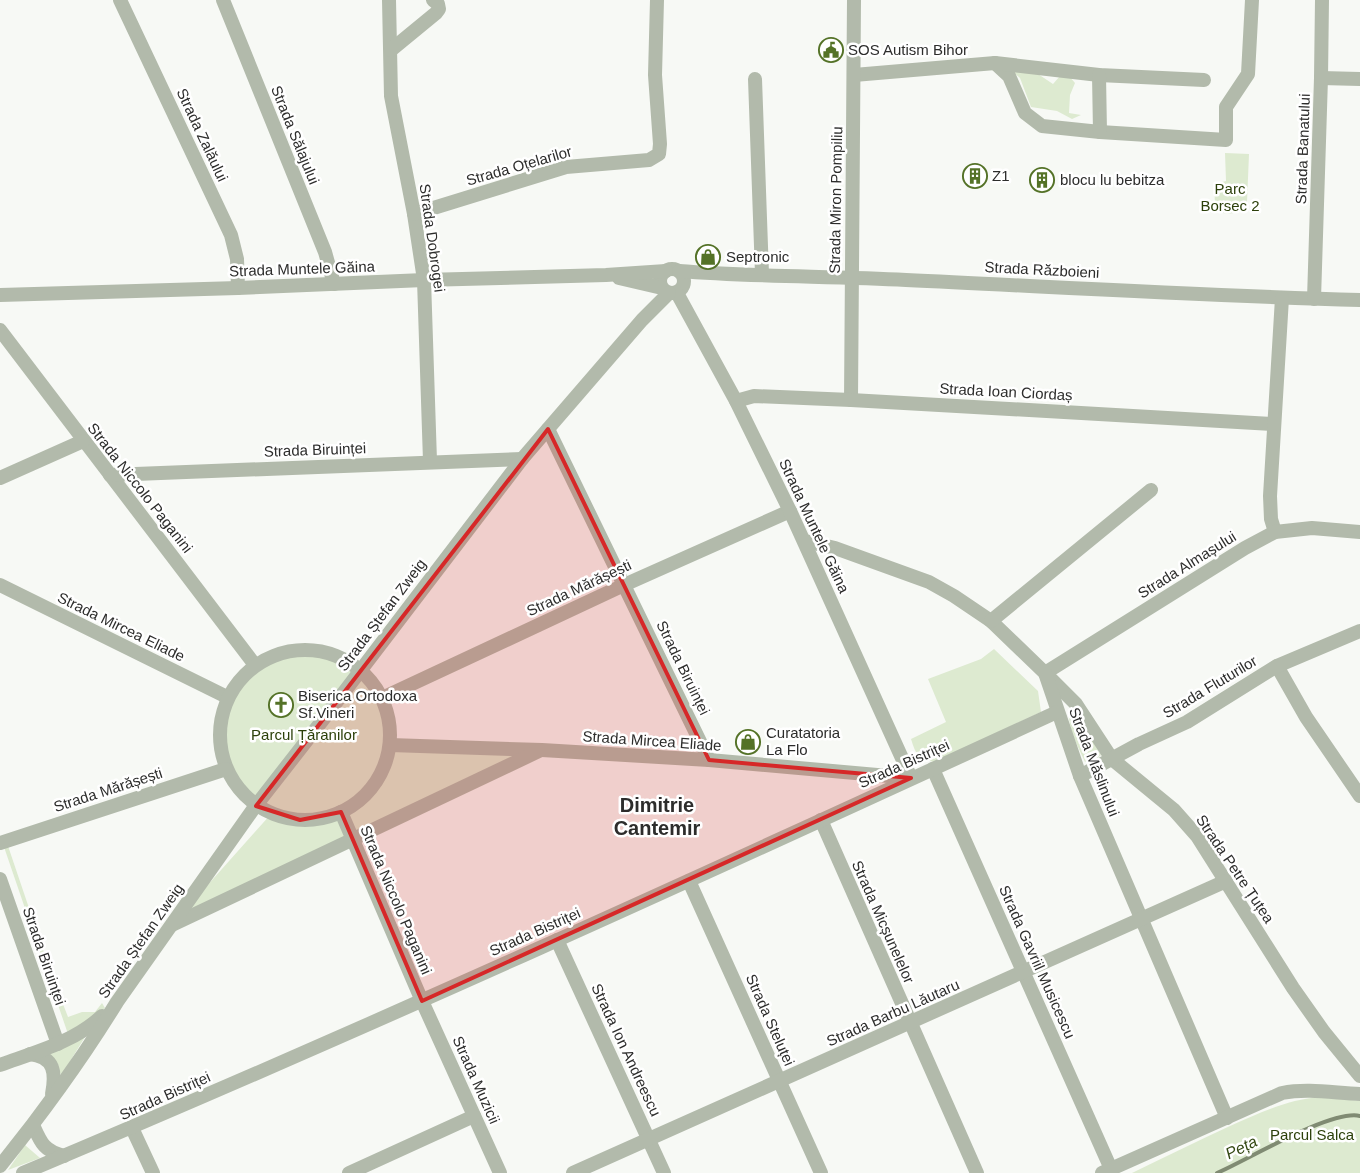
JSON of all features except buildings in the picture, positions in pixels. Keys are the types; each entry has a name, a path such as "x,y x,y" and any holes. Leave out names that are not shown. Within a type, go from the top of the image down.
{"street":[{"name":"Strada Zalăului","path":"120,0 232,235 237,259 238,288"},
{"name":"Strada Sălajului","path":"222,0 325,252 334,284"},
{"name":"Strada Dobrogei","path":"389,0 391,96 414,214 424,280 430,461"},
{"path":"391,50 439,9 438,4 433,0"},
{"name":"Strada Oțelarilor","path":"414,214 566,167 649,160 659,154 660,144 655,75 657,0"},
{"name":"Strada Miron Pompiliu","path":"851,400 854,0"},
{"path":"995,63 1009,76 1025,113 1042,126 1100,132 1226,140 1226,108 1248,74 1252,0"},
{"name":"Strada Banatului","path":"1314,299 1322,0"},
{"path":"854,75 995,63 1100,75 1204,80"},
{"path":"1100,75 1100,132"},
{"path":"755,78 762,274"},
{"path":"1321,78 1360,79"},
{"name":"Strada Muntele Găina","path":"0,295 606,275 672,271 684,278 684,285 672,291 606,275"},
{"path":"672,271 660,278 672,291"},
{"name":"Strada Războieni","path":"672,271 852,277 1282,298 1360,300"},
{"name":"Strada Războieni","path":"672,291 722,274"},
{"name":"Strada Muntele Găina","path":"672,291 736,401 805,541 911,778"},
{"name":"Strada Ștefan Zweig","path":"0,1166 33,1125 117,1002 256,806 360,669 522,459 642,320 672,291"},
{"path":"1275,532 1271,519 1270,496 1282,298"},
{"name":"Strada Niccolo Paganini","path":"0,330 255,665"},
{"name":"Strada Ioan Ciordaș","path":"736,401 754,396 851,400 1274,424"},
{"name":"Strada Biruinței","path":"548,429 709,760"},
{"path":"0,478 83,441"},
{"name":"Strada Biruinței","path":"110,475 430,461 522,459"},
{"path":"991,621 1151,490"},
{"name":"Strada Mărășești","path":"382,698 624,585 790,511"},
{"name":"Strada Almașului","path":"1045,673 1245,548 1275,532 1312,528 1360,532"},
{"name":"Strada Măslinului","path":"805,541 835,548 929,582 991,621 1045,673 1080,776 1227,1118"},
{"name":"Strada Mircea Eliade","path":"0,585 227,698"},
{"name":"Strada Fluturilor","path":"1080,776 1138,744 1187,722 1277,666 1360,632"},
{"path":"308,649 331,653 346,660 360,669 373,682 382,698 390,720 390,744 384,768 371,788 354,805 341,812 317,819 300,820 271,814 256,806 243,795 233,782 220,752 221,715 227,698 239,679 255,665 284,651 308,649"},
{"path":"1277,666 1306,717 1360,796"},
{"name":"Strada Petre Țuțea","path":"1045,673 1076,704 1112,759 1167,804 1197,836 1293,988 1324,1032 1360,1076"},
{"name":"Strada Bistriței","path":"23,1173 132,1128 422,1001 1057,712"},
{"name":"Strada Mircea Eliade","path":"390,744 542,750 709,760 911,778"},
{"path":"172,925 542,750"},
{"name":"Strada Mărășești","path":"0,843 226,769"},
{"name":"Strada Gavriil Musicescu","path":"933,769 1024,972 1107,1171"},
{"name":"Strada Niccolo Paganini","path":"341,812 422,1001"},
{"name":"Strada Micșunelelor","path":"821,820 977,1173"},
{"name":"Strada Biruinței","path":"0,879 58,1044"},
{"name":"Strada Steluței","path":"688,881 821,1173"},
{"name":"Strada Barbu Lăutaru","path":"573,1173 1226,881"},
{"name":"Strada Ion Andreescu","path":"557,940 664,1173"},
{"name":"Strada Muzicii","path":"422,1001 500,1173"},
{"path":"0,1065 80,1034 117,1002"},
{"path":"30,1054 40,1055 52,1066 54,1085 51,1098"},
{"path":"1107,1171 1282,1093 1294,1091 1360,1094"},
{"path":"349,1173 474,1116"},
{"path":"33,1125 46,1149 64,1156"},
{"path":"132,1128 153,1173"}],"highlighted area":[{"path":"548,429 709,760 911,778 422,1001 341,812 300,820 256,806"}],"green space":[{"path":"1012,71 1035,72 1053,84 1060,76 1069,76 1075,83 1070,95 1069,113 1081,115 1072,119 1057,111 1031,107 1020,78"},
{"name":"Parc Borsec 2","path":"1225,153 1249,154 1247,202 1240,211 1234,213 1222,213 1215,199 1218,183 1226,181"},
{"name":"Parcul Țăranilor","path":"308,649 328,652 342,657 362,670 370,679 377,688 387,710 390,724 390,745 542,750 172,925 271,814 241,792 224,765 220,747 220,728 223,710 230,693 254,665 280,653"},
{"path":"994,649 1038,691 1041,712 935,762 921,758 916,753 911,739 946,722 928,679 981,659"},
{"path":"1069,712 1077,714 1101,755 1094,761 1085,762 1072,732"},
{"path":"8,846 68,1017 82,1012 95,1012 102,1003 105,1008 84,1027 68,1034 4,847"},
{"path":"88,1032 61,1076 58,1064 48,1053"},
{"name":"Parcul Salca","path":"1321,1097 1360,1101 1360,1173 1132,1173 1263,1112 1297,1101"},
{"path":"25,1145 40,1158 8,1170"}],"waterway":[{"name":"Peța","path":"1217,1173 1289,1137 1330,1120 1347,1116 1360,1116"}],"place":[{"name":"SOS Autism Bihor","path":"831,50"},
{"name":"Z1","path":"975,176"},
{"name":"blocu lu bebitza","path":"1042,180"},
{"name":"Septronic","path":"708,257"},
{"name":"Biserica Ortodoxa Sf.Vineri","path":"281,705"},
{"name":"Curatatoria La Flo","path":"748,742"}],"district":[{"name":"Dimitrie Cantemir","path":"657,816"}]}
